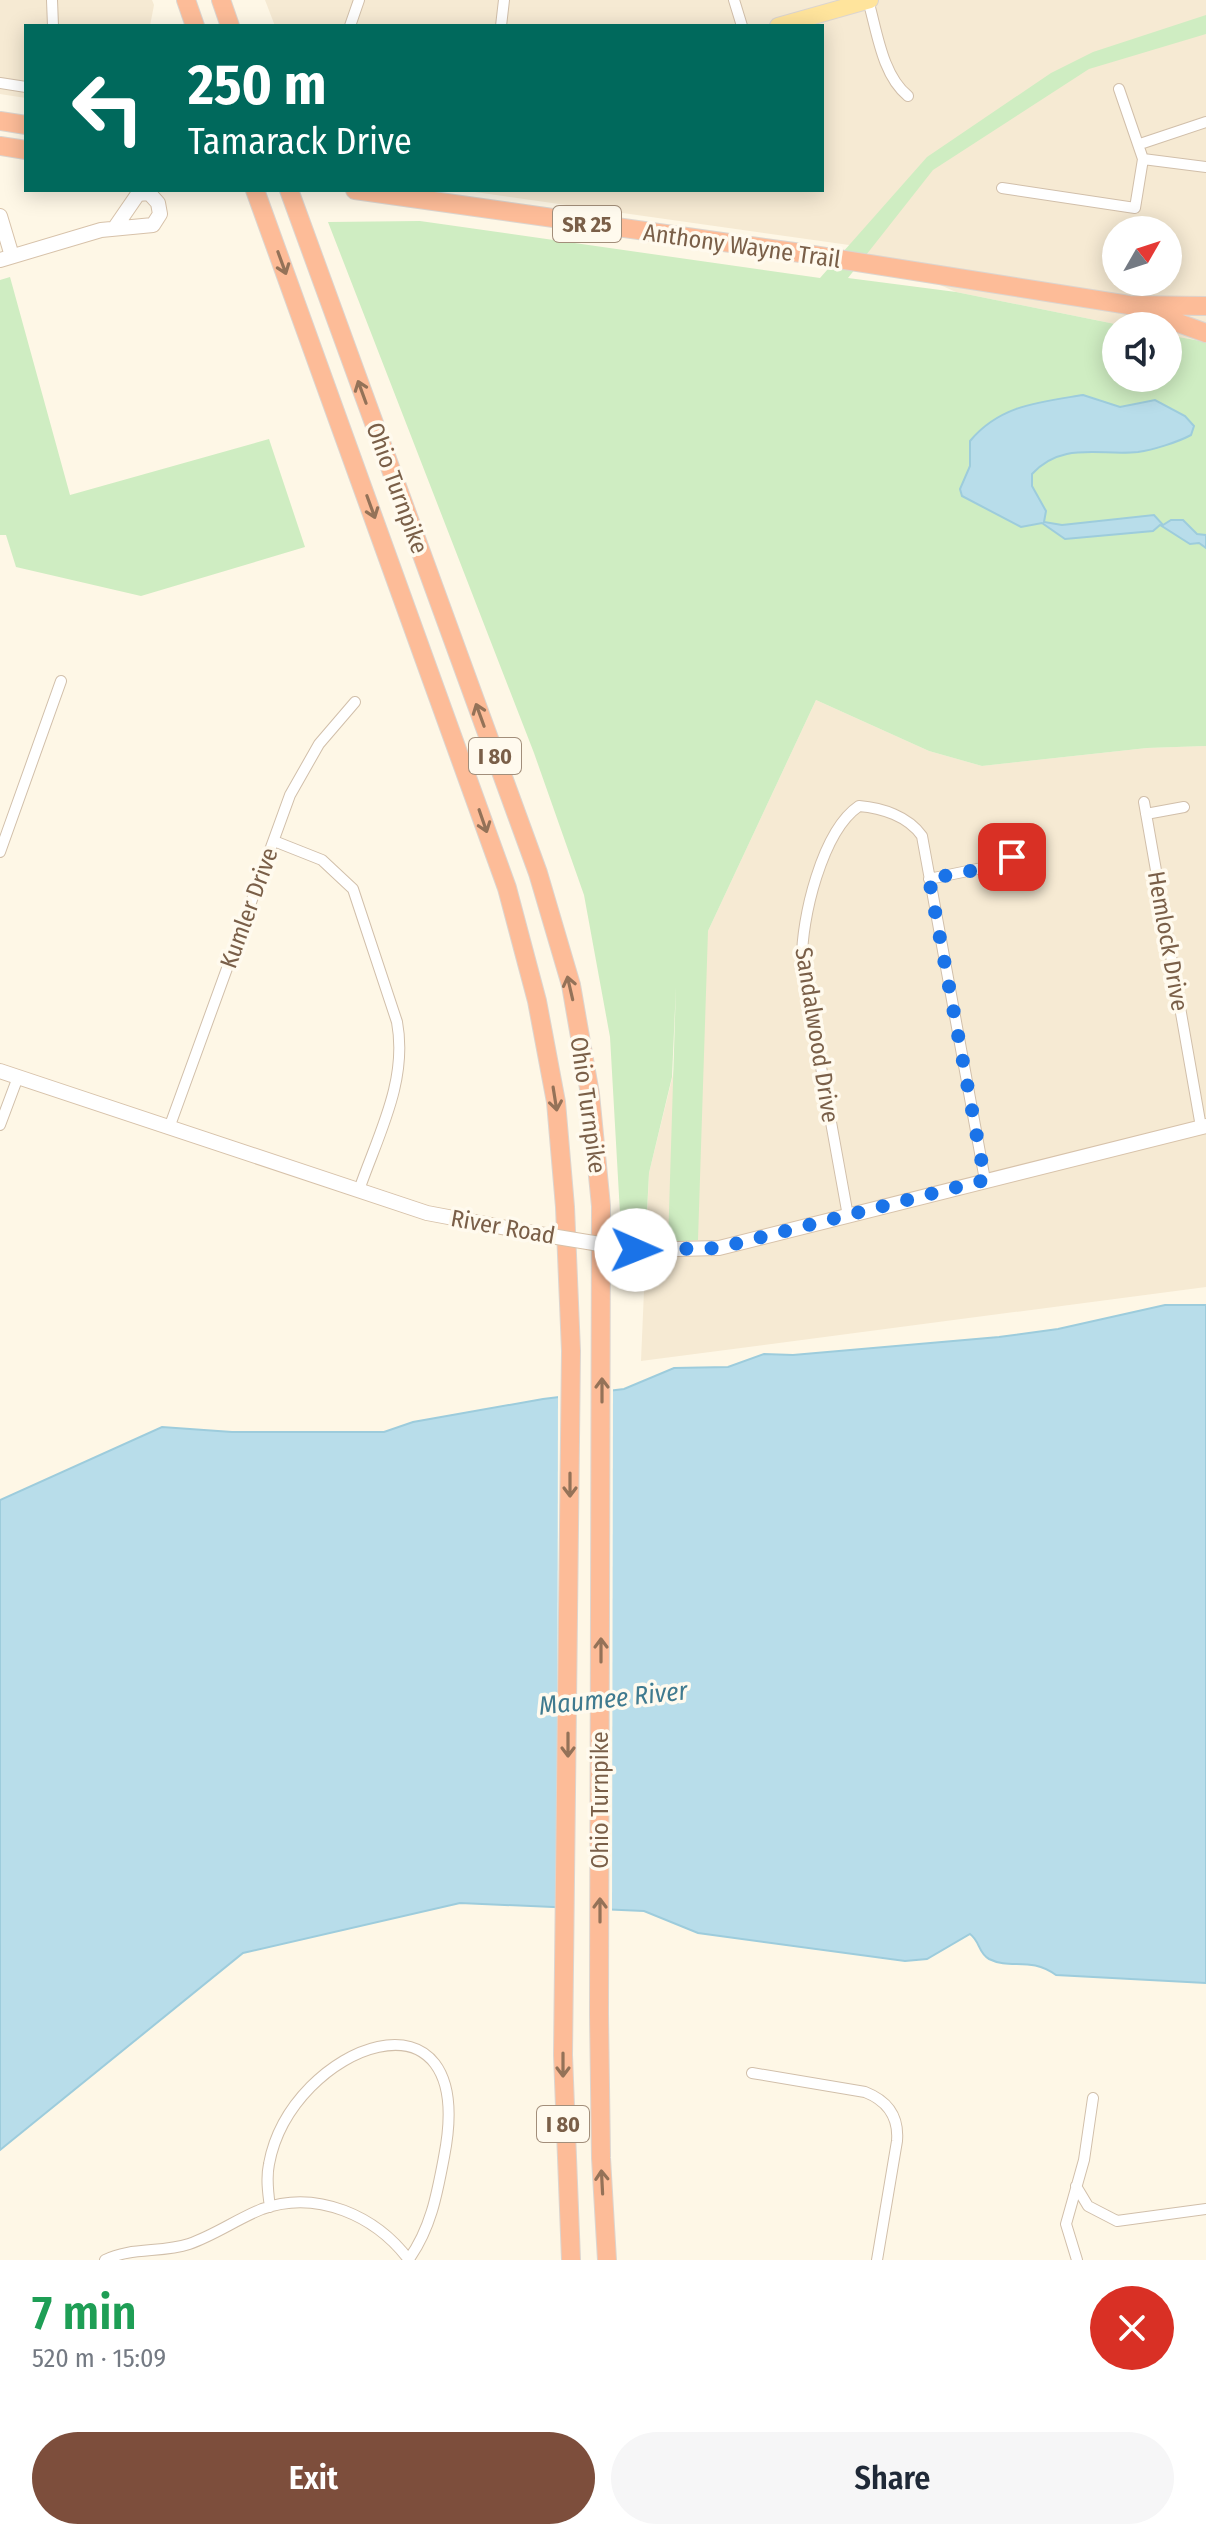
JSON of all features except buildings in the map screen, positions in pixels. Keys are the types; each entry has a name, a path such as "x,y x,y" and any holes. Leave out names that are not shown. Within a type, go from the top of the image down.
{"highway":[{"path":"186,0 194,24"},
{"path":"221,0 229,24"},
{"path":"0,121 24,125"},
{"path":"0,146 24,150"},
{"name":"Ohio Turnpike","path":"256,192 507,888 537,1001 556,1102 565,1207 571,1351 564,2143 571,2260"},
{"name":"Ohio Turnpike","path":"290,192 538,873 571,985 590,1094 601,1206 600,1988 601,2158 607,2260"},
{"name":"Anthony Wayne Trail","path":"386,192 1129,305 1206,306"},
{"name":"Anthony Wayne Trail","path":"1129,305 1206,333"}],"main road":[{"path":"785,24 869,0"}],"street":[{"path":"52,0 53,24"},
{"path":"351,24 359,0"},
{"path":"501,24 504,0"},
{"path":"734,0 741,24"},
{"path":"869,0 889,71 898,88 908,96"},
{"path":"0,83 24,87"},
{"path":"1002,188 1135,208 1143,159 1119,89"},
{"path":"1140,144 1206,122"},
{"path":"1143,159 1206,167"},
{"path":"0,216 6,258 116,226"},
{"path":"0,852 61,681"},
{"name":"Kumler Drive","path":"169,1128 290,795 319,744 355,702"},
{"name":"Hemlock Drive","path":"1144,802 1203,1127"},
{"name":"Sandalwood Drive","path":"848,1216 802,962 801,937 838,826 859,806 892,814 915,827 922,836 929,879"},
{"path":"1146,814 1184,807"},
{"path":"274,841 322,860 353,889 397,1022 401,1043 400,1075 359,1190"},
{"path":"985,1180 929,879 1006,863 1019,847"},
{"name":"River Road","path":"0,1071 427,1213 636,1250 719,1248 1203,1127"},
{"path":"0,1125 18,1077"},
{"path":"105,2260 188,2244 270,2207 323,2205 352,2212 379,2227 409,2260 433,2214 450,2126 443,2079 431,2060 414,2048 397,2043 371,2047 335,2066 313,2085 284,2128 271,2154 268,2167 270,2207"},
{"path":"752,2073 865,2092 881,2100 891,2111 897,2125 897,2141 877,2260"},
{"path":"1077,2260 1066,2230 1067,2209 1084,2160 1093,2098"},
{"path":"1076,2186 1088,2206 1117,2221 1206,2209"},
{"path":"1067,2209 1088,2206"}],"shaded area":[{"path":"0,0 152,0 150,24 24,24 24,98 0,94"},
{"path":"265,0 1206,0 1206,342 1182,338 1182,312 1102,312 1102,321 956,292 849,245 475,192 824,192 824,24 274,24"},
{"path":"816,700 929,751 982,766 1147,748 1206,746 1206,1287 641,1361 649,1173 708,931"}],"green space":[{"path":"1206,15 1206,34 1089,69 933,170 848,278 956,292 1102,321 1102,392 1182,392 1182,338 1206,342 1206,746 1147,748 982,766 929,751 816,700 708,931 698,1240 668,1243 676,986 672,1077 649,1173 646,1231 621,1231 610,1037 584,895 534,753 328,222 420,221 820,278 927,157 1051,73 1093,52"},
{"path":"10,277 70,495 269,439 305,547 141,596 16,567 6,535 0,535 0,280"}],"water":[{"path":"1083,395 1120,407 1155,400 1185,416 1194,426 1191,435 1151,449 1124,453 1082,452 1056,457 1044,464 1032,474 1032,486 1046,511 1044,522 1062,525 1154,515 1163,525 1171,520 1183,520 1197,534 1206,535 1206,548 1199,543 1190,544 1160,525 1153,531 1065,539 1042,523 1021,527 962,496 960,489 970,466 970,441 982,429 1022,407"},
{"name":"Maumee River","path":"1165,1305 1206,1305 1206,1983 1056,1975 1038,1966 989,1959 970,1934 927,1959 905,1961 698,1933 644,1911 460,1903 243,1953 0,2150 0,1500 162,1427 232,1432 384,1432 413,1422 543,1399 624,1389 674,1368 728,1367 764,1354 793,1355 999,1337 1058,1329"}],"pier":[{"path":"613,1387 612,1913 557,1909 558,1393"}],"route":[{"path":"636,1250 719,1248 985,1180 929,879 991,867 1006,863 1012,857"}]}
